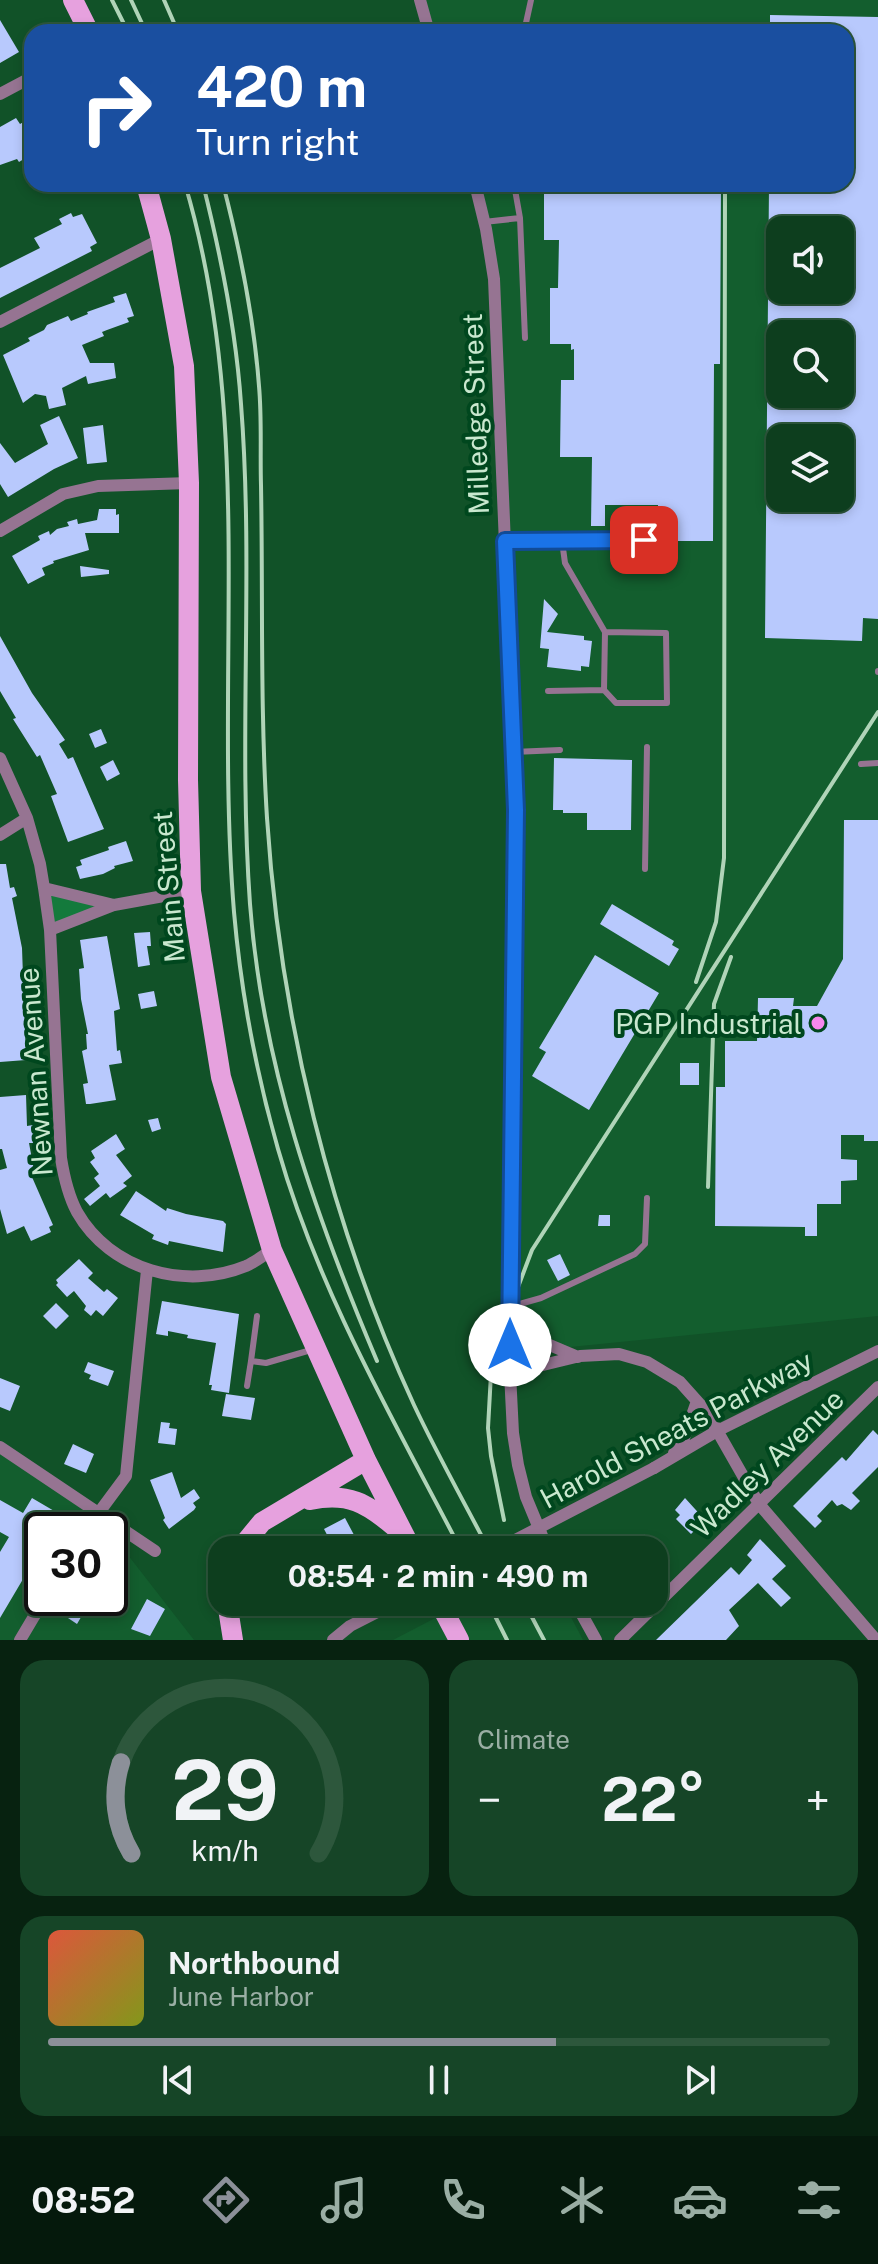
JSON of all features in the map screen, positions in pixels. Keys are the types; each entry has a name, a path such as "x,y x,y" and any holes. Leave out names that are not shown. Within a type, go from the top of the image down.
{"main road":[{"path":"73,0 85,24"},
{"name":"Main Street","path":"148,192 161,239 184,366 189,483 188,780 191,891 221,1077 272,1250 366,1460 405,1536"},
{"path":"250,1536 262,1522 366,1460"},
{"path":"290,1504 331,1496 346,1498 373,1509 402,1536"},
{"path":"446,1616 459,1640"}],"street":[{"path":"420,0 427,24"},
{"path":"0,94 24,81"},
{"name":"Milledge Street","path":"477,192 494,279 516,810 510,1373 518,1465 526,1497 542,1536"},
{"path":"0,322 161,239"},
{"path":"0,531 63,494 98,486 189,483"},
{"name":"Newnan Avenue","path":"0,758 27,818 40,864 50,930 61,1158 65,1183 77,1211 95,1236 119,1256 147,1270 175,1276 201,1276 246,1266 272,1250"},
{"path":"0,835 27,818"},
{"path":"44,888 114,905"},
{"path":"50,930 114,905 191,891"},
{"path":"0,1447 97,1512 126,1476 147,1270"},
{"path":"510,1312 533,1338 578,1357"},
{"name":"Harold Sheats Parkway","path":"523,1536 654,1468 717,1431 878,1351"},
{"path":"510,1373 578,1357 619,1354 647,1362 680,1382 717,1431 759,1504 876,1640"},
{"name":"Wadley Avenue","path":"620,1640 878,1387"},
{"path":"673,1457 684,1438 697,1401"},
{"path":"128,1533 155,1551"},
{"path":"20,1640 34,1616"},
{"path":"333,1640 370,1616"},
{"path":"583,1616 596,1640"}],"lane":[{"path":"526,24 531,0"},
{"path":"515,192 520,218 525,338"},
{"path":"484,222 520,218"},
{"path":"505,541 644,540"},
{"path":"562,541 565,563 605,632 604,690 616,703 667,703 666,633 605,632"},
{"path":"548,691 604,690"},
{"path":"645,869 647,747"},
{"path":"513,752 560,750"},
{"path":"861,764 878,763"},
{"path":"510,1312 635,1254 645,1244 647,1198"},
{"path":"247,1386 257,1316"},
{"path":"251,1361 266,1363 315,1349"}],"shaded area":[{"path":"424,0 878,0 878,1316 501,1354 518,1314 506,693 493,300 482,192 854,192 854,24 433,24"},
{"path":"44,893 107,903 49,925"},
{"path":"0,1448 93,1512 24,1512 24,1616 128,1616 128,1555 194,1640 0,1640"},
{"path":"439,1616 570,1616 583,1640 393,1640"}],"building":[{"path":"770,15 878,17 878,619 863,618 862,641 765,638 766,512 854,512 854,424 767,424 767,408 854,408 854,320 768,320 768,304 854,304 854,216 769,216 769,192 854,192 854,24 770,24"},
{"path":"0,20 19,52 0,63"},
{"path":"16,118 20,124 24,122 24,159 0,165 0,127"},
{"path":"544,192 721,192 720,364 714,364 713,541 657,541 658,505 605,505 605,526 591,526 592,457 560,457 561,380 574,380 574,349 571,350 571,344 550,344 550,288 558,288 559,240 544,240"},
{"path":"71,213 73,217 82,214 97,243 90,247 92,251 0,298 0,268 40,248 34,238 62,224 59,219"},
{"path":"126,293 134,316 127,318 129,322 102,332 104,336 82,345 90,363 114,363 116,378 88,384 86,376 62,388 66,405 49,409 46,396 35,394 23,403 3,355 30,341 28,338 44,330 47,325 68,316 71,321 115,302 113,297"},
{"path":"59,416 78,458 8,497 0,484 0,443 15,463 48,444 40,425"},
{"path":"103,425 107,462 87,464 83,428"},
{"path":"99,509 116,509 119,533 85,533 89,550 53,561 42,568 45,575 28,584 12,556 40,540 38,536 49,531 50,535 57,529 69,526 67,522 77,519 78,524 97,520"},
{"path":"80,566 109,570 109,574 81,577"},
{"path":"544,599 558,614 547,632 584,636 584,640 592,641 589,667 581,666 581,671 547,667 549,649 540,648"},
{"path":"0,636 32,693 65,740 59,744 68,759 73,757 104,829 68,842 51,796 57,794 40,755 37,757 13,719 16,718 0,691"},
{"path":"101,729 107,743 95,748 89,734"},
{"path":"554,758 632,760 631,830 587,830 587,813 553,810"},
{"path":"113,760 120,774 107,781 100,767"},
{"name":"PGP Industrial","path":"844,820 878,820 878,1141 864,1141 864,1135 841,1135 841,1159 857,1160 857,1180 841,1181 841,1204 817,1204 817,1236 805,1236 805,1227 715,1226 716,1087 725,1087 725,1041 757,1041 758,998 794,998 793,1006 817,1006 843,959"},
{"path":"126,841 133,861 114,866 103,874 80,879 76,867 82,865 80,860"},
{"path":"0,864 6,864 10,888 14,887 17,896 12,898 22,948 26,1060 0,1062"},
{"path":"612,904 674,941 672,945 679,949 669,966 600,924"},
{"path":"150,932 151,946 147,946 150,965 138,967 134,933"},
{"path":"107,936 120,1009 114,1011 117,1051 120,1050 122,1063 109,1065 116,1100 86,1104 83,1084 88,1083 82,1051 87,1049 88,1034 81,999 79,969 84,968 80,940"},
{"path":"595,955 659,993 589,1110 532,1076 546,1052 539,1048"},
{"path":"154,991 157,1006 141,1009 138,994"},
{"path":"680,1063 699,1063 699,1085 680,1085"},
{"path":"26,1095 27,1126 33,1125 34,1143 29,1143 35,1176 32,1177 53,1225 49,1227 51,1232 31,1241 24,1226 7,1234 0,1209 0,1170 7,1168 0,1149 0,1097"},
{"path":"158,1118 161,1129 152,1132 148,1120"},
{"path":"116,1134 125,1149 116,1155 132,1176 123,1183 127,1186 110,1198 106,1193 90,1206 84,1199 100,1186 94,1178 99,1174 90,1162 95,1158 91,1151"},
{"path":"136,1191 166,1211 167,1208 223,1221 226,1224 223,1252 169,1241 168,1245 152,1239 154,1235 120,1215"},
{"path":"599,1215 610,1215 610,1226 598,1226"},
{"path":"560,1254 570,1275 558,1281 547,1260"},
{"path":"79,1259 93,1273 88,1278 104,1292 107,1289 118,1298 103,1316 96,1310 91,1316 84,1310 86,1306 74,1291 67,1297 56,1285 56,1280"},
{"path":"162,1301 239,1314 229,1393 211,1390 212,1385 209,1385 216,1343 168,1331 168,1336 156,1334"},
{"path":"56,1303 69,1316 56,1329 43,1316"},
{"path":"88,1362 114,1371 108,1386 89,1379 91,1375 84,1372"},
{"path":"0,1378 20,1386 10,1411 0,1407"},
{"path":"226,1394 255,1398 251,1420 222,1416"},
{"path":"161,1422 170,1423 169,1428 177,1429 175,1445 158,1443"},
{"path":"873,1430 878,1435 878,1467 852,1493 860,1501 851,1510 842,1504 837,1506 832,1500 817,1516 822,1521 815,1528 793,1506 842,1457 846,1461"},
{"path":"73,1444 94,1454 86,1473 64,1464"},
{"path":"172,1472 181,1498 194,1489 200,1498 193,1503 196,1507 194,1510 169,1529 150,1480"},
{"path":"32,1498 56,1512 24,1512 24,1577 0,1618 0,1552 9,1537 0,1532 0,1500 23,1513"},
{"path":"685,1498 705,1520 691,1534 676,1519 680,1515 675,1510"},
{"path":"345,1518 355,1536 328,1536 324,1529"},
{"path":"760,1539 786,1566 772,1579 791,1598 781,1607 758,1583 729,1610 739,1626 726,1640 656,1640 731,1567 739,1575 752,1560 747,1555"},
{"path":"147,1599 165,1609 150,1636 131,1629"},
{"path":"65,1616 82,1616 77,1624"}],"railway":[{"path":"112,0 124,24"},
{"path":"131,0 142,24"},
{"path":"164,0 174,24"},
{"path":"187,192 207,274 220,364 229,546 229,820 237,942 256,1061 278,1149 314,1253 359,1354 454,1536"},
{"path":"205,192 227,293 241,404 246,529 245,779 250,904 256,964 266,1022 295,1138 333,1250 377,1361"},
{"path":"225,192 246,284 259,386 267,818 274,893 297,1044 334,1192 357,1265 414,1405 482,1536"},
{"path":"696,982 716,922 724,858 725,192"},
{"path":"504,1520 488,1428 492,1356 532,1250 878,712"},
{"path":"708,1187 714,1004 731,957"},
{"path":"495,1616 507,1640"},
{"path":"531,1616 544,1640"}],"place":[{"name":"PGP Industrial","path":"818,1023"}],"route":[{"path":"510,1345 516,810 505,541 644,540"}]}
